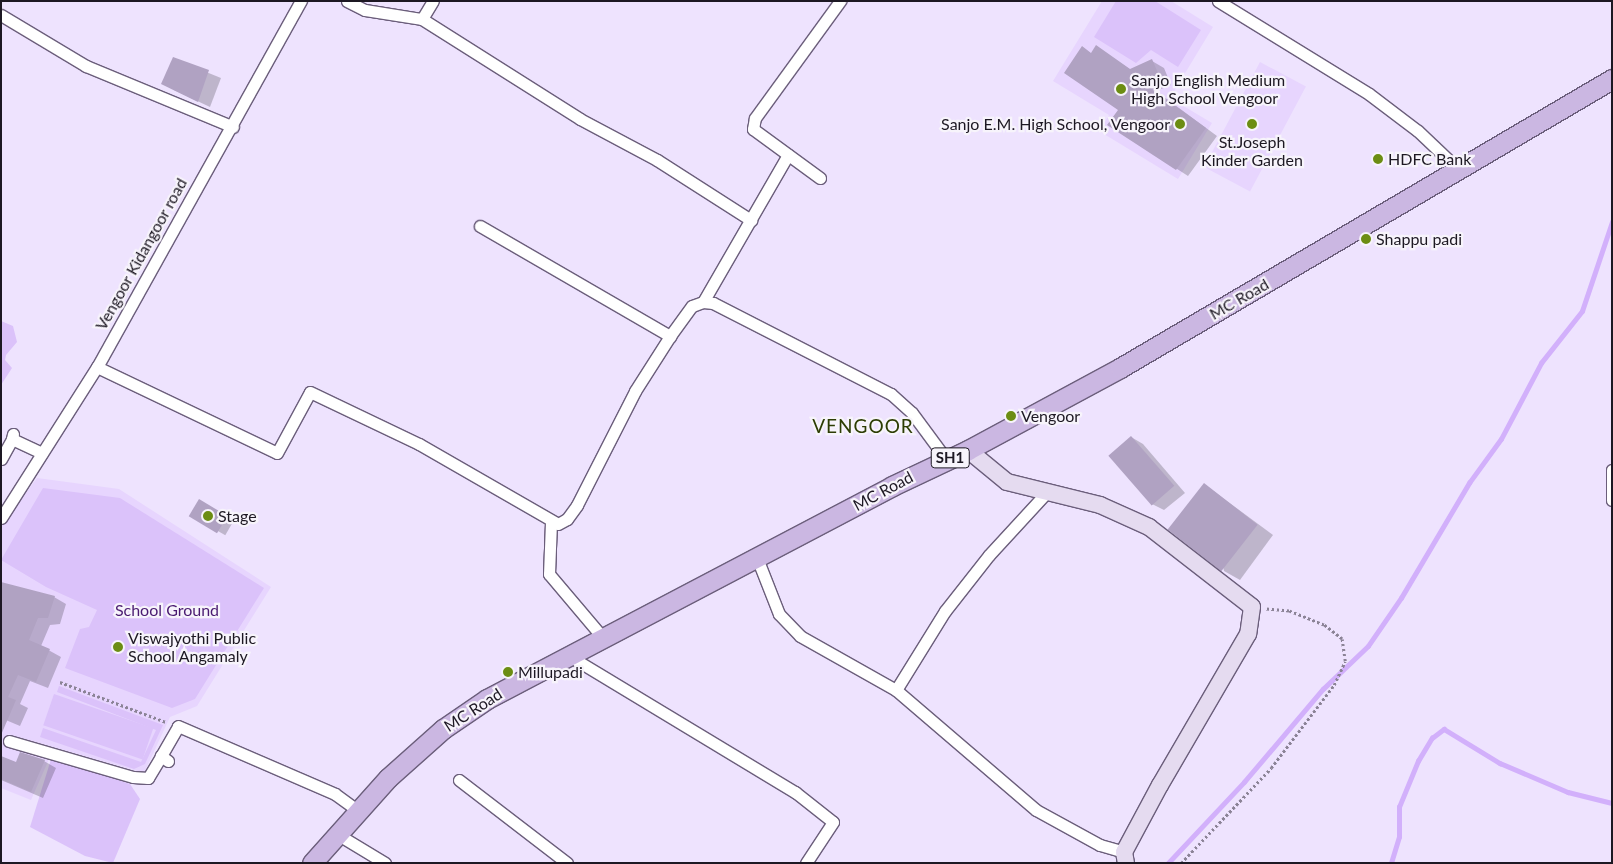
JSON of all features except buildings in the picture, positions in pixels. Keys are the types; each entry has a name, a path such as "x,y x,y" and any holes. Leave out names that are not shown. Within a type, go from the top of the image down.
{"main road":[{"name":"MC Road","path":"312,863 357,810 443,729 488,699 946,459 968,450 1120,368 1612,79"}],"street":[{"name":"Vengoor Kidangoor road","path":"1,518 97,367 234,127 301,1"},
{"path":"347,1 365,10 422,19 580,119 657,160 751,220"},
{"path":"422,19 433,1"},
{"path":"820,178 753,129 755,118 840,1"},
{"path":"1218,1 1369,94 1418,131 1458,169"},
{"path":"1,15 86,66 234,127"},
{"path":"704,302 788,155"},
{"path":"480,226 670,336"},
{"path":"97,367 277,453 310,392 419,444 551,522 558,524 567,519 577,505 635,391 670,336 692,306 704,302 713,303 891,394 912,413 946,459"},
{"path":"1,459 13,437 42,453"},
{"path":"757,558 779,614 800,636 896,690 1036,810 1125,857 1248,634 1252,607 1149,527 1100,505 1007,482 968,450"},
{"path":"1612,470 1612,500"},
{"path":"896,690 945,611 988,555 1047,492"},
{"path":"551,522 549,574 604,639"},
{"path":"571,657 795,792 833,822 806,863"},
{"path":"9,740 133,777 148,778 165,758 169,738 178,726 335,794 357,810"},
{"path":"459,780 567,863"},
{"path":"337,834 384,863"}],"path":[{"path":"1181,863 1271,768 1334,685 1345,661 1342,639 1324,625 1289,611 1252,607"},
{"path":"60,682 170,724"}],"shaded area":[{"name":"Sanjo English Medium High School Vengoor","path":"1102,1 1171,1 1213,27 1170,98 1212,123 1178,179 1099,131 1109,115 1053,81"},
{"name":"St.Joseph Kinder Garden","path":"1260,62 1306,86 1250,191 1204,167"},
{"name":"Viswajyothi Public School Angamaly","path":"37,478 119,489 271,587 197,706 170,717 144,773 8,734 6,743 50,757 31,800 1,788 1,526"}],"green space":[{"path":"1116,1 1155,1 1201,30 1178,67 1151,50 1136,63 1094,37"},
{"path":"1,321 13,326 17,342 6,355 5,360 12,368 1,385"},
{"name":"School Ground","path":"43,488 120,498 264,588 195,699 172,708 65,668 80,629 89,627 97,610 46,587 1,560"},
{"path":"59,686 163,725 145,764 134,769 40,737 43,728 141,762 156,730 57,692"},
{"path":"54,694 153,728 143,759 43,725"},
{"path":"52,756 130,784 140,799 113,863 85,856 30,827"}],"waterway":[{"path":"1168,863 1244,782 1323,689 1368,646 1401,598 1469,483 1501,439 1541,363 1582,311 1612,222"},
{"path":"1391,863 1399,837 1399,807 1418,761 1432,738 1444,729 1500,763 1568,792 1612,803"}],"place":[{"name":"Sanjo English Medium High School Vengoor","path":"1121,89"},
{"name":"Sanjo E.M. High School, Vengoor","path":"1180,124"},
{"name":"St.Joseph Kinder Garden","path":"1252,124"},
{"name":"HDFC Bank","path":"1378,159"},
{"name":"Shappu padi","path":"1366,239"},
{"name":"Vengoor","path":"1011,416"},
{"name":"Stage","path":"208,516"},
{"name":"Viswajyothi Public School Angamaly","path":"118,647"},
{"name":"Millupadi","path":"508,672"}],"district":[{"name":"VENGOOR","path":"863,426"}]}
